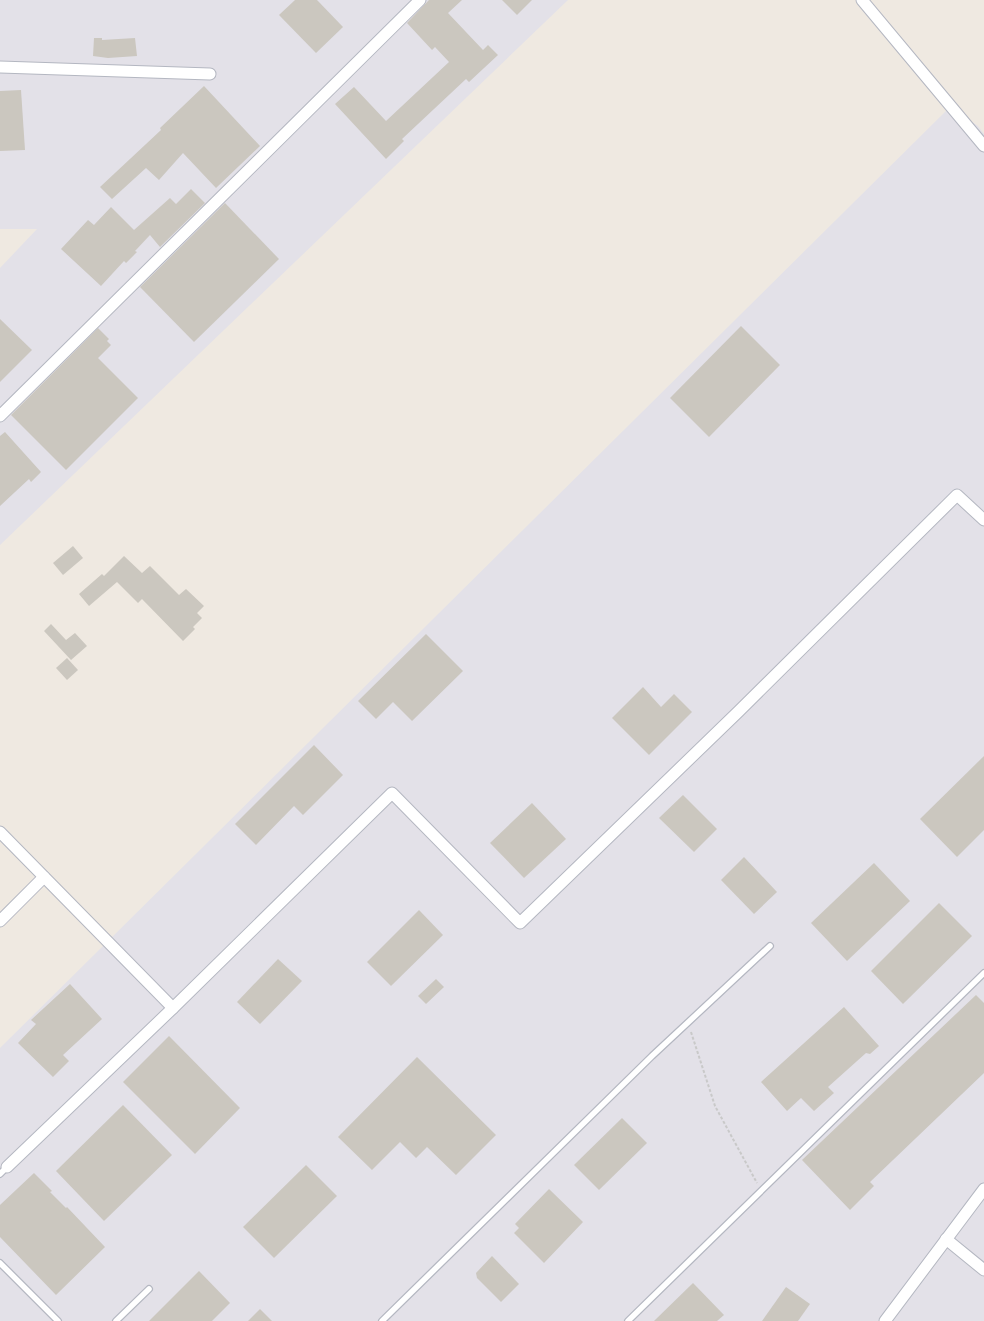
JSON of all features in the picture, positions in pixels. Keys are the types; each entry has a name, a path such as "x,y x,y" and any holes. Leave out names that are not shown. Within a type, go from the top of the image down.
{"street":[{"path":"0,416 420,0"},
{"path":"862,0 984,146"},
{"path":"0,67 210,74"},
{"path":"3,1171 173,1008 392,793 520,922 739,711 957,495 984,520"},
{"path":"0,832 173,1008"},
{"path":"0,921 44,877"},
{"path":"885,1321 984,1189"},
{"path":"946,1239 984,1270"}],"lane":[{"path":"382,1321 652,1056 770,946"},
{"path":"628,1321 984,972"},
{"path":"0,1263 58,1321"},
{"path":"116,1321 149,1289"}],"path":[{"path":"688,1022 715,1106 762,1191"}],"shaded area":[{"path":"0,0 568,0 0,545 0,268 37,229 0,229"},
{"path":"950,107 978,126 984,134 984,1321 0,1321 0,1048"}],"building":[{"path":"295,0 317,0 343,27 316,53 279,15"},
{"path":"429,0 462,0 448,13 483,50 488,45 498,55 469,82 466,79 402,139 404,141 386,159 335,104 354,87 386,121 449,62 435,47 432,50 407,23"},
{"path":"502,0 532,0 517,15"},
{"path":"94,38 102,38 102,40 135,38 137,56 108,58 93,56"},
{"path":"204,86 260,146 216,188 183,153 159,180 146,168 112,199 100,187 161,130 160,128"},
{"path":"21,90 25,150 0,151 0,91"},
{"path":"191,189 205,203 160,247 150,235 135,251 137,252 126,263 124,261 101,286 61,249 88,220 94,225 111,207 134,230 170,198 176,204"},
{"path":"225,203 279,259 194,342 140,287"},
{"path":"0,319 32,350 0,382"},
{"path":"741,326 780,365 709,437 670,398"},
{"path":"98,328 109,339 107,341 111,345 98,358 138,398 66,470 11,415"},
{"path":"5,432 41,472 31,482 29,479 0,506 0,436"},
{"path":"73,546 83,558 63,575 53,563"},
{"path":"124,556 142,573 150,566 179,595 186,589 204,606 197,613 202,618 193,627 195,629 183,641 142,599 138,603 117,582 89,606 79,594 102,574 104,576"},
{"path":"51,624 66,640 75,633 87,646 71,660 44,631"},
{"path":"426,634 463,671 412,721 393,702 376,719 358,701"},
{"path":"67,658 78,670 67,680 56,668"},
{"path":"643,687 661,707 674,694 692,712 649,755 612,718"},
{"path":"314,745 343,775 303,815 294,806 256,845 235,824"},
{"path":"984,756 984,830 957,857 920,819"},
{"path":"683,795 717,829 694,852 659,818"},
{"path":"532,803 566,839 524,878 490,843"},
{"path":"744,857 777,892 754,914 721,880"},
{"path":"874,863 910,901 847,961 811,923"},
{"path":"939,903 972,936 903,1004 871,971"},
{"path":"419,910 443,935 391,986 367,962"},
{"path":"278,959 302,981 260,1024 237,1002"},
{"path":"436,979 444,987 426,1004 418,996"},
{"path":"70,984 102,1019 63,1055 69,1061 53,1077 18,1043 36,1024 31,1020"},
{"path":"976,995 984,1003 984,1073 870,1182 874,1186 850,1210 802,1160"},
{"path":"844,1007 879,1046 870,1054 866,1053 828,1087 834,1093 814,1111 801,1098 787,1111 761,1082"},
{"path":"169,1036 240,1108 195,1154 123,1082"},
{"path":"417,1057 496,1135 456,1175 427,1147 416,1158 400,1142 372,1170 338,1137"},
{"path":"123,1105 172,1155 104,1221 56,1171"},
{"path":"622,1118 647,1143 599,1190 574,1165"},
{"path":"306,1165 337,1196 274,1258 243,1227"},
{"path":"34,1173 52,1191 50,1192 66,1208 67,1207 105,1247 56,1295 0,1237 0,1205"},
{"path":"549,1189 583,1222 544,1263 514,1233 519,1228 515,1224"},
{"path":"492,1256 519,1284 501,1302 477,1278 476,1273"},
{"path":"199,1271 230,1303 212,1321 149,1321"},
{"path":"693,1283 724,1315 717,1321 654,1321"},
{"path":"786,1287 810,1304 798,1321 762,1321"},
{"path":"260,1309 272,1321 248,1321"}]}
